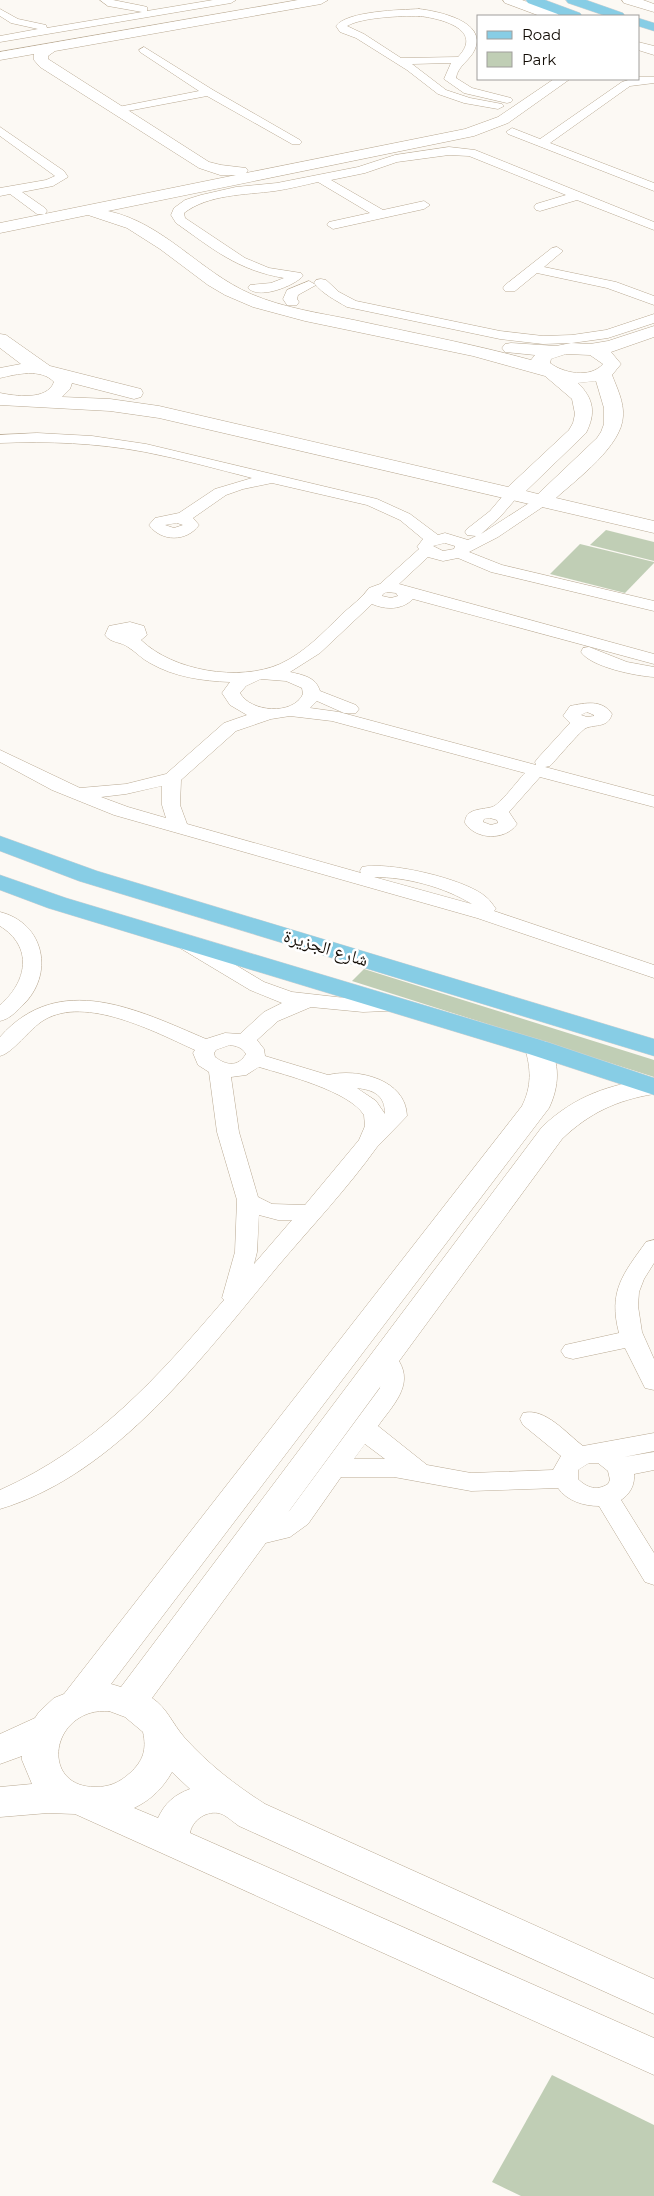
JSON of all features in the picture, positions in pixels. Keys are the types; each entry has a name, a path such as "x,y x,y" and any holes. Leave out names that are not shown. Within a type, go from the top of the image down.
{"main road":[{"path":"533,0 570,15"},
{"path":"573,0 615,15"},
{"path":"639,22 654,27"},
{"path":"639,38 647,48"},
{"name":"شارع الجزيرة","path":"0,843 50,863 154,896 654,1048"},
{"name":"شارع الجزيرة","path":"0,882 125,923 538,1048 654,1086"},
{"path":"90,912 103,906 112,898 116,884"},
{"path":"125,923 132,907 154,896"}],"street":[{"path":"0,39 231,0"},
{"path":"0,46 268,0"},
{"path":"0,56 321,0"},
{"path":"510,0 549,15"},
{"path":"630,0 654,8"},
{"path":"643,0 654,4"},
{"path":"109,2 164,11"},
{"path":"109,2 113,11 110,20"},
{"path":"0,12 15,21 36,26 62,28"},
{"path":"450,79 452,69 469,55 473,30 453,20 435,13 412,13 351,20 341,26 344,30 360,36 442,92 468,101 502,103"},
{"path":"360,36 370,18"},
{"path":"0,39 16,26 15,21"},
{"path":"51,47 41,55 45,64 204,165 258,182 290,176 306,181"},
{"path":"144,50 209,92 296,142"},
{"path":"398,61 469,55"},
{"path":"0,60 29,70 185,177"},
{"path":"428,81 450,79 460,87 502,103"},
{"path":"0,228 146,199 238,176 447,129 473,121 536,80"},
{"path":"0,219 185,177 238,176 380,152 469,133 503,120 562,80"},
{"path":"542,143 626,84 634,81 654,80"},
{"path":"117,110 209,92"},
{"path":"468,101 478,94"},
{"path":"0,130 62,177 49,183 6,191"},
{"path":"512,132 651,183"},
{"path":"654,226 477,155 457,151 434,152 395,159 366,168 271,188 236,191 184,205 177,213 180,220 240,262 294,278 298,284 315,284 352,304 514,338 543,340 584,338 608,334 654,318"},
{"path":"333,175 327,170 368,158 380,152"},
{"path":"319,178 381,214"},
{"path":"6,191 41,211"},
{"path":"540,207 578,195"},
{"path":"7,445 79,439 128,445 381,506 406,518 430,545 445,556 460,547 492,534 548,496 605,441 612,430 616,418 607,369 610,358 589,350 577,348 554,351 500,346 292,302 243,282 151,219 144,209 146,199"},
{"path":"332,225 424,205"},
{"path":"84,212 111,215 132,222 222,286 259,302 305,316 490,355 572,378 607,369 654,346"},
{"path":"510,288 557,251"},
{"path":"534,269 612,285 654,301"},
{"path":"254,288 273,287 294,278"},
{"path":"292,302 290,298 292,292 315,284"},
{"path":"589,350 612,346 654,331"},
{"path":"0,339 25,358 50,372 63,382 63,387 59,391 47,397 11,401"},
{"path":"460,547 577,433 585,415 585,406 578,393 541,365 540,360 545,355 554,351"},
{"path":"0,373 21,369 50,372 548,496 654,527"},
{"path":"11,401 110,405 159,412 518,489"},
{"path":"211,464 220,478 244,484"},
{"path":"215,493 220,478"},
{"path":"183,518 215,493 244,484 278,480"},
{"path":"548,496 654,513"},
{"path":"230,727 235,699 234,686 241,680 288,667 307,656 353,614 391,596 430,545"},
{"path":"460,547 497,569 654,606"},
{"path":"391,596 447,602 654,659"},
{"path":"552,631 599,657 630,669 654,672"},
{"path":"130,639 138,648 157,660 180,669 198,674 225,677 282,674 362,713 654,802"},
{"path":"599,657 614,648"},
{"path":"290,711 309,700 303,668 307,656"},
{"path":"198,674 252,711 268,714"},
{"path":"76,794 126,789 172,778 230,727 268,714 290,711 333,716 540,766 654,791"},
{"path":"498,813 581,722"},
{"path":"0,755 76,794 121,811 180,829 353,876 377,870 437,882 479,901 485,907 484,914 654,972"},
{"path":"172,778 170,804 180,829"},
{"path":"0,918 24,937 33,956 32,976 21,996 0,1015"},
{"path":"176,938 257,986 288,998 307,1002 363,1006 401,1006"},
{"path":"0,1500 20,1492 66,1468 106,1439 187,1360 368,1144 376,1129 375,1113 363,1099 244,1047 218,1041 206,1047 203,1054 204,1060 210,1066 219,1070 240,1069 249,1065 244,1047 262,999 257,986"},
{"path":"244,1047 262,1021 274,1013 307,1002"},
{"path":"0,1050 26,1024 46,1011 69,1006 95,1007 119,1013 160,1027 206,1047"},
{"path":"78,1701 523,1123 542,1094 545,1079 538,1048"},
{"path":"219,1070 228,1132 248,1200 246,1252 241,1278 232,1306"},
{"path":"129,1702 552,1133 576,1110 604,1097 627,1090 654,1086"},
{"path":"523,1123 552,1133"},
{"path":"248,1200 256,1207 274,1212 293,1214 312,1210"},
{"path":"654,1247 632,1279 628,1293 627,1323 631,1338 654,1382"},
{"path":"573,1352 631,1338"},
{"path":"252,1537 281,1530 299,1517 364,1428 393,1384 393,1371 385,1358"},
{"path":"532,1419 587,1455 606,1457 620,1468 623,1476 621,1484 615,1491 606,1496 585,1496 568,1486 564,1479 566,1466 587,1455 654,1442"},
{"path":"364,1428 381,1444 423,1472"},
{"path":"620,1468 654,1461"},
{"path":"335,1468 384,1467 423,1472 471,1482 564,1479"},
{"path":"606,1496 654,1575"},
{"path":"115,1653 120,1659 134,1668 153,1670"},
{"path":"0,1750 37,1732 54,1713 78,1701 104,1697 129,1702 150,1716 162,1736 201,1779 225,1798 252,1815 654,1997"},
{"path":"37,1732 32,1758 36,1770 48,1786 654,2057"},
{"path":"0,1802 75,1799 102,1802 120,1797 136,1789 149,1778 158,1765 163,1750 162,1736"},
{"path":"171,1841 173,1823 185,1808 203,1799 225,1798"}],"green space":[{"path":"606,530 654,542 654,561 590,545"},
{"path":"580,544 654,563 625,593 550,574"},
{"path":"364,969 654,1060 654,1077 352,981"},
{"path":"552,2075 654,2125 654,2196 521,2196 492,2182"}]}
